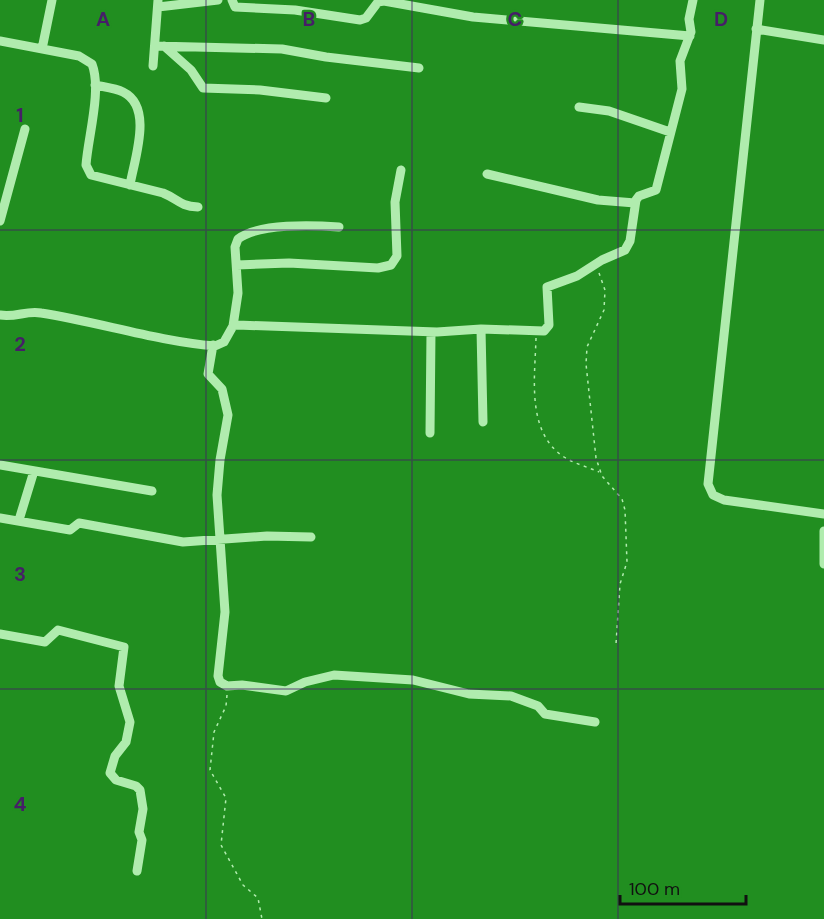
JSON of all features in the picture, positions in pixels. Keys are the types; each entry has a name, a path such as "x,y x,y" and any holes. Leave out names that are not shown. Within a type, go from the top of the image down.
{"street":[{"path":"42,50 52,0"},
{"path":"153,66 160,46 158,2 218,0"},
{"path":"232,0 235,7 295,10 360,20 366,18 376,3 384,1 473,16 690,36"},
{"path":"233,326 431,332 481,329 546,330 549,325 547,292 549,284 567,280 627,247 635,203 639,196 656,190 683,86 682,52 690,36 691,0"},
{"path":"760,0 708,484 713,495 724,500 824,514"},
{"path":"756,29 824,40"},
{"path":"0,41 89,60 94,69 95,85 86,169 95,177 171,196 180,205 198,207"},
{"path":"160,46 282,49 326,57 419,68"},
{"path":"160,46 191,70 203,88 260,90 326,98"},
{"path":"95,85 124,92 137,109 140,125 130,185"},
{"path":"579,107 616,113 670,132"},
{"path":"0,221 25,129"},
{"path":"237,265 299,263 378,268 391,265 397,256 395,202 401,170"},
{"path":"487,174 598,200 635,203"},
{"path":"0,315 15,316 38,312 213,345 224,342 233,326 238,303 235,247 241,236 264,230 305,225 339,227"},
{"path":"481,329 483,422"},
{"path":"430,433 431,332"},
{"path":"213,345 208,374 222,389 228,416 218,480 219,539 225,612 218,676 220,682 227,686 242,685 286,691 305,682 334,675 413,680 469,694 503,694 538,706 545,714 595,722"},
{"path":"0,465 152,490"},
{"path":"19,520 34,471"},
{"path":"0,518 70,530 80,523 183,542 267,536 311,537"},
{"path":"824,531 824,564"},
{"path":"0,634 45,642 58,630 124,647 119,686 130,722 126,742 114,756 110,773 116,780 136,786 140,790 143,809 139,832 142,840 136,871"}],"path":[{"path":"595,264 604,284 604,310 587,347 586,364 595,431 593,444 600,472 622,499 625,510 627,562 620,584 616,644"},
{"path":"536,331 536,394 540,428 563,456 600,472"},
{"path":"227,686 226,706 214,732 210,770 226,798 221,835 223,850 243,885 258,898 262,919"}]}
